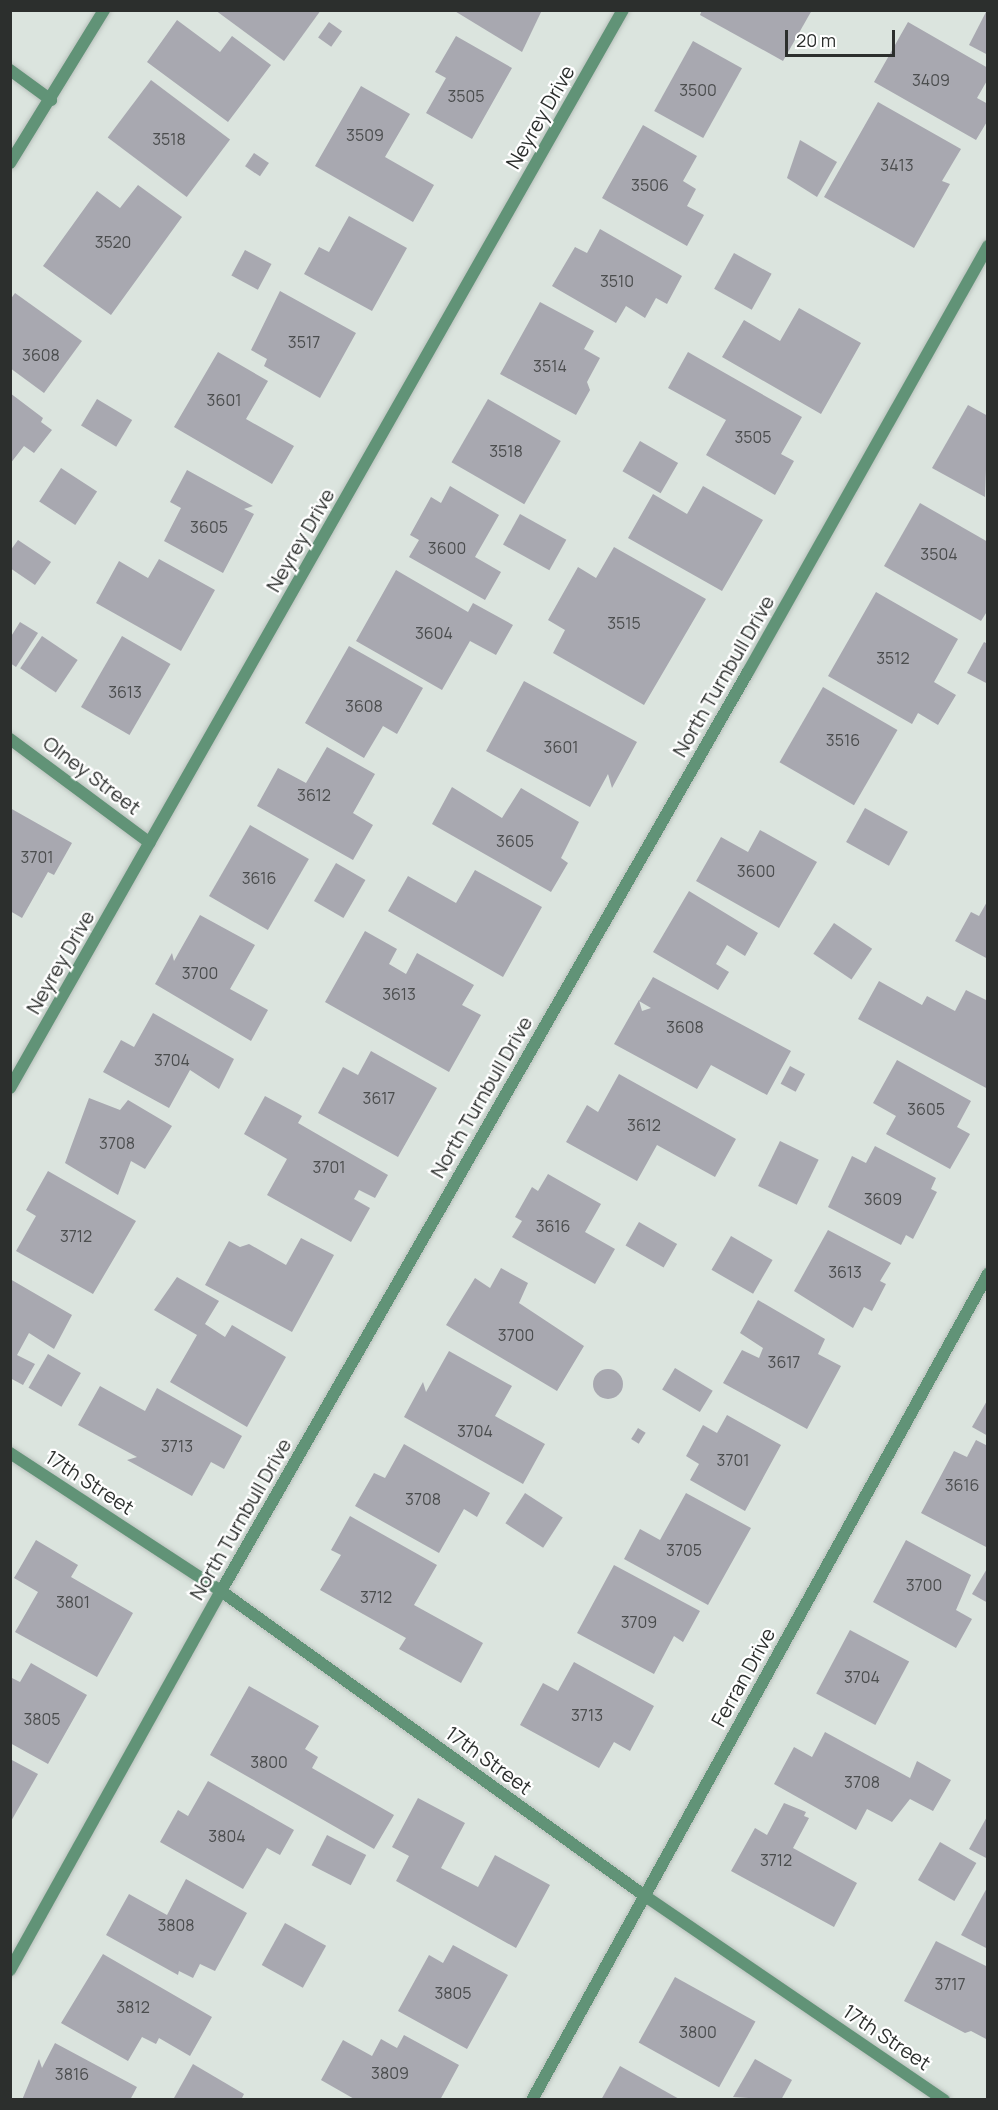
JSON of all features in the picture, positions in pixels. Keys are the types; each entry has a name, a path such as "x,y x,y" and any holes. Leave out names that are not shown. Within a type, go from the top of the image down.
{"street":[{"path":"10,163 104,10"},
{"name":"Neyrey Drive","path":"10,1088 623,10"},
{"path":"10,70 51,99"},
{"name":"North Turnbull Drive","path":"10,1970 221,1591 748,672 987,246"},
{"name":"Olney Street","path":"10,739 150,843"},
{"name":"Ferran Drive","path":"532,2100 987,1274"},
{"name":"17th Street","path":"10,1453 221,1591 645,1896 944,2100"}],"building":[{"path":"215,10 321,10 284,61"},
{"path":"453,10 542,10 522,52"},
{"path":"702,10 812,10 783,61 700,15"},
{"path":"988,10 988,55 969,45"},
{"path":"177,20 220,52 232,36 271,65 228,122 147,62"},
{"path":"329,22 342,31 331,47 318,38"},
{"path":"908,22 988,68 988,79 977,98 988,104 988,120 976,140 874,82"},
{"path":"456,36 512,68 472,139 426,113 446,78 435,72"},
{"path":"693,41 742,68 703,138 654,111"},
{"path":"151,80 230,140 187,197 108,138"},
{"path":"361,86 410,114 385,157 434,185 413,222 315,166"},
{"path":"878,102 961,149 942,181 950,184 914,248 824,197"},
{"path":"643,125 697,156 683,181 696,189 687,206 704,215 687,246 602,198"},
{"path":"800,140 837,162 817,197 787,178"},
{"path":"254,153 269,163 260,176 245,166"},
{"path":"138,185 182,217 111,315 43,266 97,191 120,208"},
{"path":"349,216 407,248 372,311 304,274 319,247 329,252"},
{"path":"600,229 682,276 667,304 656,298 645,318 626,306 616,323 552,286 575,247 587,253"},
{"path":"245,250 271,264 258,290 231,276"},
{"path":"734,253 772,274 752,310 714,289"},
{"path":"280,291 356,333 320,398 264,366 267,359 251,350"},
{"path":"15,293 82,341 44,393 10,368 10,300"},
{"path":"540,302 594,331 584,349 600,358 587,382 590,390 576,415 500,374"},
{"path":"799,308 861,343 821,414 722,357 744,320 780,341"},
{"path":"218,352 268,381 246,419 294,446 272,484 174,427"},
{"path":"688,352 802,417 781,454 794,461 775,495 706,455 726,420 668,388"},
{"path":"10,393 43,418 41,422 52,430 34,453 24,446 10,464"},
{"path":"97,399 132,420 116,447 81,426"},
{"path":"488,399 561,441 524,504 452,462"},
{"path":"968,405 988,416 985,497 932,468"},
{"path":"640,441 678,463 661,493 622,471"},
{"path":"61,468 97,491 75,525 39,502"},
{"path":"187,470 253,506 244,509 254,514 223,573 164,541 181,508 170,502"},
{"path":"450,486 499,515 475,557 501,572 485,600 409,557 419,540 410,535 431,497 441,503"},
{"path":"703,486 763,520 722,591 628,538 653,494 687,514"},
{"path":"920,503 988,542 988,610 981,621 884,566"},
{"path":"520,514 566,540 549,570 503,545"},
{"path":"18,540 51,562 35,585 10,568 10,551"},
{"path":"614,547 706,599 644,705 553,653 565,630 548,620 578,567 596,578"},
{"path":"159,559 215,590 181,651 96,603 119,561 148,578"},
{"path":"396,570 468,612 473,603 513,625 496,655 470,641 442,690 356,641"},
{"path":"876,592 958,639 934,682 956,695 938,725 918,713 912,724 828,676"},
{"path":"20,622 38,633 16,667 10,663 10,638"},
{"path":"42,636 78,660 56,692 20,668"},
{"path":"122,636 170,664 129,735 81,707"},
{"path":"984,642 988,644 988,684 967,673"},
{"path":"349,646 423,688 397,734 383,726 364,758 305,723"},
{"path":"524,681 637,742 612,788 608,774 590,807 486,751"},
{"path":"823,687 897,730 854,805 780,762"},
{"path":"327,747 375,774 353,813 373,825 353,860 257,806 278,768 306,783"},
{"path":"452,787 502,818 521,788 579,822 561,858 568,863 551,892 432,824"},
{"path":"10,808 72,843 54,875 48,872 22,918 10,911"},
{"path":"865,808 908,832 889,866 846,842"},
{"path":"250,825 309,859 268,930 209,896"},
{"path":"760,830 817,862 779,928 696,881 721,837 748,852"},
{"path":"336,863 365,880 343,918 314,901"},
{"path":"475,870 542,907 503,977 388,911 408,876 456,903"},
{"path":"689,891 758,933 745,956 727,945 716,964 729,972 718,990 653,952"},
{"path":"988,900 988,959 955,941 971,912 979,916"},
{"path":"200,915 255,945 230,989 268,1010 251,1041 155,984 172,953 174,961"},
{"path":"834,923 872,949 851,979 813,954"},
{"path":"365,931 397,949 389,964 406,974 417,953 474,985 462,1005 481,1015 449,1072 325,1002"},
{"path":"653,977 791,1051 767,1095 711,1065 697,1089 614,1044 639,1001","holes":["639,1001 651,1008 642,1011"]},
{"path":"879,981 922,1005 927,996 955,1011 966,990 988,1001 988,1089 858,1019"},
{"path":"153,1013 234,1059 219,1089 190,1070 169,1108 103,1072 121,1040 134,1047"},
{"path":"371,1051 437,1088 398,1157 318,1113 343,1067 358,1075"},
{"path":"897,1060 971,1101 957,1127 970,1134 950,1169 886,1134 896,1116 873,1103"},
{"path":"790,1066 805,1074 796,1092 781,1084"},
{"path":"619,1074 736,1139 715,1177 657,1145 637,1181 566,1142 587,1105 598,1112"},
{"path":"265,1096 302,1116 298,1123 388,1175 375,1198 359,1190 354,1199 370,1208 351,1242 267,1195 287,1159 244,1134"},
{"path":"89,1098 120,1110 128,1100 172,1126 145,1169 131,1161 118,1195 65,1163"},
{"path":"780,1141 819,1160 797,1205 758,1186"},
{"path":"875,1146 936,1178 931,1189 937,1192 913,1239 906,1235 901,1245 828,1207 852,1156 866,1163"},
{"path":"48,1171 136,1221 93,1294 16,1251 36,1216 26,1210"},
{"path":"548,1174 601,1204 585,1232 615,1249 595,1284 512,1237 522,1221 515,1217 532,1187 538,1191"},
{"path":"639,1222 677,1244 664,1267 626,1245"},
{"path":"828,1230 891,1263 880,1281 886,1284 872,1311 864,1307 853,1328 794,1291"},
{"path":"731,1236 773,1260 753,1294 712,1270"},
{"path":"301,1238 334,1255 292,1332 205,1285 229,1241 240,1247 249,1244 286,1265"},
{"path":"501,1268 528,1283 519,1303 584,1346 557,1391 446,1325 475,1278 490,1288"},
{"path":"177,1277 219,1301 205,1324 225,1337 232,1325 286,1357 247,1427 170,1382 197,1335 154,1310"},
{"path":"10,1279 72,1315 54,1349 29,1333 17,1355 35,1364 23,1385 10,1378"},
{"path":"758,1300 825,1339 818,1354 841,1366 807,1429 723,1383 742,1350 759,1358 763,1348 740,1333"},
{"path":"449,1351 512,1386 495,1416 545,1444 523,1484 404,1417 423,1382 426,1392"},
{"path":"48,1354 81,1373 61,1407 28,1388"},
{"path":"675,1368 713,1391 700,1412 662,1389"},
{"path":"608,1369 619,1373 623,1384 619,1395 608,1399 597,1395 593,1384 597,1373"},
{"path":"100,1386 145,1411 157,1388 242,1436 224,1469 211,1462 192,1496 127,1460 137,1457 78,1425"},
{"path":"988,1399 988,1436 972,1427"},
{"path":"727,1415 781,1445 745,1511 690,1480 699,1464 686,1456 703,1425 717,1433"},
{"path":"638,1428 646,1433 639,1444 631,1439"},
{"path":"976,1440 988,1446 988,1548 921,1513 954,1451 967,1457"},
{"path":"404,1444 490,1493 477,1517 464,1509 439,1553 355,1506 374,1473 385,1478"},
{"path":"525,1493 563,1518 543,1548 505,1523"},
{"path":"686,1493 751,1528 708,1605 624,1559 640,1529 660,1540"},
{"path":"350,1516 437,1565 414,1605 483,1643 461,1683 399,1649 406,1638 320,1590 341,1555 331,1550"},
{"path":"36,1540 78,1565 71,1577 133,1613 97,1677 15,1632 38,1592 14,1578"},
{"path":"906,1540 971,1575 956,1610 972,1619 956,1648 873,1602"},
{"path":"614,1565 700,1611 683,1642 674,1636 654,1674 577,1633"},
{"path":"988,1567 988,1603 972,1594"},
{"path":"850,1630 909,1661 875,1725 816,1694"},
{"path":"574,1662 654,1706 630,1751 614,1742 599,1768 520,1725 543,1683 558,1691"},
{"path":"31,1663 87,1695 48,1764 10,1743 10,1677 20,1682"},
{"path":"249,1686 319,1726 305,1749 318,1757 312,1768 394,1815 374,1849 210,1755"},
{"path":"825,1732 910,1778 917,1761 951,1780 933,1811 910,1799 892,1822 867,1809 856,1830 774,1784 794,1747 812,1757"},
{"path":"10,1759 38,1774 10,1823"},
{"path":"208,1781 294,1830 280,1855 267,1848 243,1889 160,1842 178,1810 188,1816"},
{"path":"418,1798 465,1823 441,1868 478,1887 495,1855 550,1885 516,1948 396,1881 409,1856 392,1847"},
{"path":"784,1803 806,1812 804,1816 809,1818 793,1848 857,1883 834,1927 731,1871 755,1828 767,1835"},
{"path":"988,1815 988,1859 969,1849"},
{"path":"327,1835 366,1855 351,1885 312,1865"},
{"path":"940,1842 976,1863 954,1901 918,1880"},
{"path":"186,1879 247,1913 215,1971 200,1964 193,1978 179,1971 178,1975 106,1935 129,1894 167,1915"},
{"path":"988,1886 988,1949 961,1935"},
{"path":"285,1923 326,1946 303,1988 262,1965"},
{"path":"936,1941 988,1967 988,2040 971,2031 965,2033 904,2001"},
{"path":"453,1945 508,1975 467,2049 398,2011 429,1955 443,1963"},
{"path":"103,1954 212,2017 190,2056 159,2038 156,2044 142,2037 128,2061 61,2023"},
{"path":"675,1977 755,2022 719,2087 639,2043"},
{"path":"404,2035 459,2065 440,2100 356,2100 321,2080 343,2040 372,2056 381,2039 397,2048"},
{"path":"55,2043 137,2087 130,2100 22,2100 39,2059 42,2068"},
{"path":"755,2059 792,2080 781,2100 733,2097"},
{"path":"193,2064 244,2094 241,2100 174,2098"},
{"path":"620,2066 681,2100 601,2100"}]}
